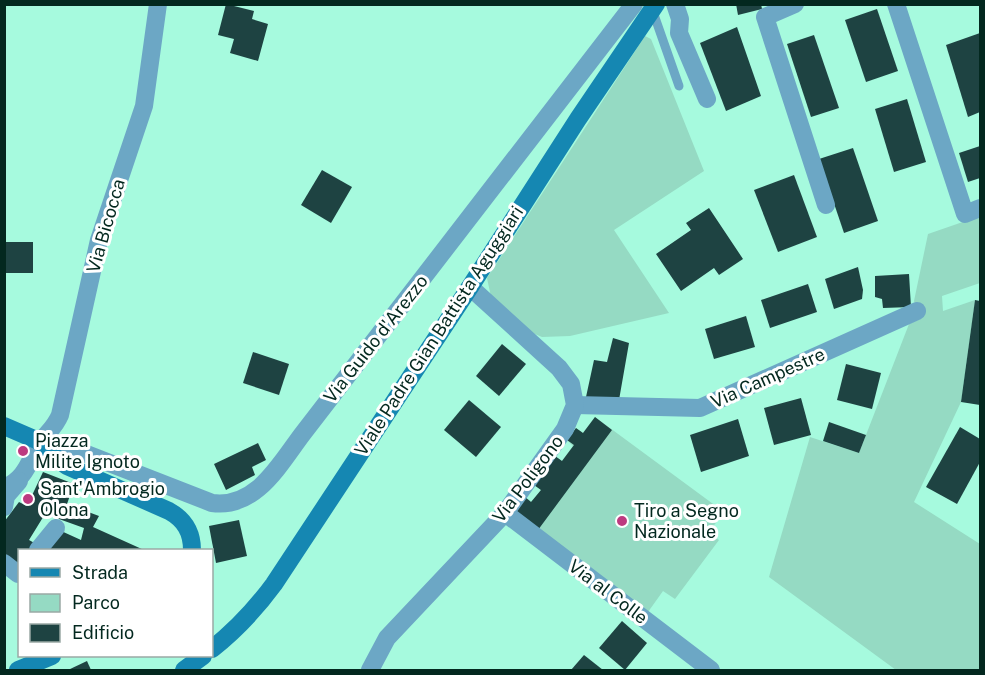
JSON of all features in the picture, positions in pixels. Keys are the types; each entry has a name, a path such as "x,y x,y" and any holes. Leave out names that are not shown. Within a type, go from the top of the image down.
{"main road":[{"name":"Viale Padre Gian Battista Aguggiari","path":"213,648 238,628 269,591 470,287 648,6"},
{"path":"4,426 41,442 52,455 67,465 179,517 186,524 190,533 192,549"},
{"path":"18,670 50,657"},
{"path":"184,670 202,657"}],"street":[{"name":"Via Bicocca","path":"41,442 54,428 60,415 99,240 144,106 158,4"},
{"path":"675,4 680,19 679,33 707,99"},
{"path":"795,4 765,17 826,205"},
{"path":"896,4 965,214 981,208"},
{"name":"Via Guido d'Arezzo","path":"41,442 76,450 212,503 224,505 238,502 254,494 648,6"},
{"path":"470,287 559,368 571,384 574,405"},
{"name":"Via Campestre","path":"574,405 700,408 917,311"},
{"name":"Via Poligono","path":"370,670 387,638 505,513 566,429 574,405"},
{"path":"4,507 6,496 23,476 41,442"},
{"path":"4,488 23,476"},
{"name":"Via al Colle","path":"505,513 711,670"},
{"path":"39,549 56,528"},
{"path":"4,563 18,574"}],"lane":[{"path":"648,6 679,86"}],"green space":[{"path":"645,36 651,39 704,171 614,230 669,313 570,336 542,337 530,332 491,297 487,278"},
{"path":"980,216 980,283 942,296 943,311 975,300 961,402 914,502 980,544 980,670 896,670 769,577 810,437 859,453 909,324 920,319 914,301 928,234"},
{"name":"Tiro a Segno Nazionale","path":"595,417 724,512 709,532 719,540 675,599 663,591 648,612 514,512 525,497 532,502 541,490 534,485 555,456 562,461 573,446 567,440 576,428 583,433"}],"building":[{"path":"226,4 254,11 252,19 268,24 258,61 230,53 234,39 218,35"},
{"path":"736,4 761,4 762,9 738,15"},
{"path":"877,9 898,71 866,82 845,20"},
{"path":"737,27 761,96 726,111 700,43"},
{"path":"980,33 980,112 968,117 946,45"},
{"path":"814,35 839,108 811,117 787,44"},
{"path":"907,99 926,162 894,172 875,109"},
{"path":"980,146 980,178 968,182 959,153"},
{"path":"853,148 878,221 844,233 819,159"},
{"path":"322,170 352,187 331,223 301,205"},
{"path":"794,175 817,237 778,252 754,190"},
{"path":"709,208 743,259 719,275 714,268 681,291 656,254 691,230 686,223"},
{"path":"4,242 33,242 33,273 4,273"},
{"path":"858,267 863,290 862,299 834,309 825,279"},
{"path":"909,274 911,307 883,308 882,299 875,297 875,276"},
{"path":"808,284 817,312 770,328 761,300"},
{"path":"975,300 980,301 980,405 961,402"},
{"path":"746,316 755,347 714,359 705,329"},
{"path":"613,338 629,343 619,400 586,397 594,360 607,362"},
{"path":"502,344 526,364 499,396 476,376"},
{"path":"253,352 289,364 279,395 243,383"},
{"path":"846,364 881,373 872,409 837,400"},
{"path":"801,398 811,435 774,445 764,408"},
{"path":"469,400 501,427 476,457 444,430"},
{"path":"595,417 612,430 538,530 514,512 525,497 531,502 541,490 534,485 555,456 562,461 574,445 567,440 576,428 583,433"},
{"path":"738,419 749,456 701,472 690,435"},
{"path":"829,422 866,435 859,453 823,441"},
{"path":"960,427 980,439 980,462 957,504 926,487"},
{"path":"258,443 266,460 252,467 255,475 226,490 214,464"},
{"path":"43,472 74,484 67,504 99,516 93,527 142,549 47,549 59,530 81,540 84,528 45,514 29,540 38,545 34,549 18,549 18,564 4,554 4,522 19,502 27,506"},
{"path":"239,520 247,556 216,563 209,526"},
{"path":"622,621 647,643 625,670 599,648"},
{"path":"584,655 603,670 571,670"},
{"path":"87,661 91,670 68,670"}],"place":[{"name":"Piazza Milite Ignoto","path":"23,451"},
{"name":"Sant'Ambrogio Olona","path":"28,499"},
{"name":"Tiro a Segno Nazionale","path":"622,521"}]}
